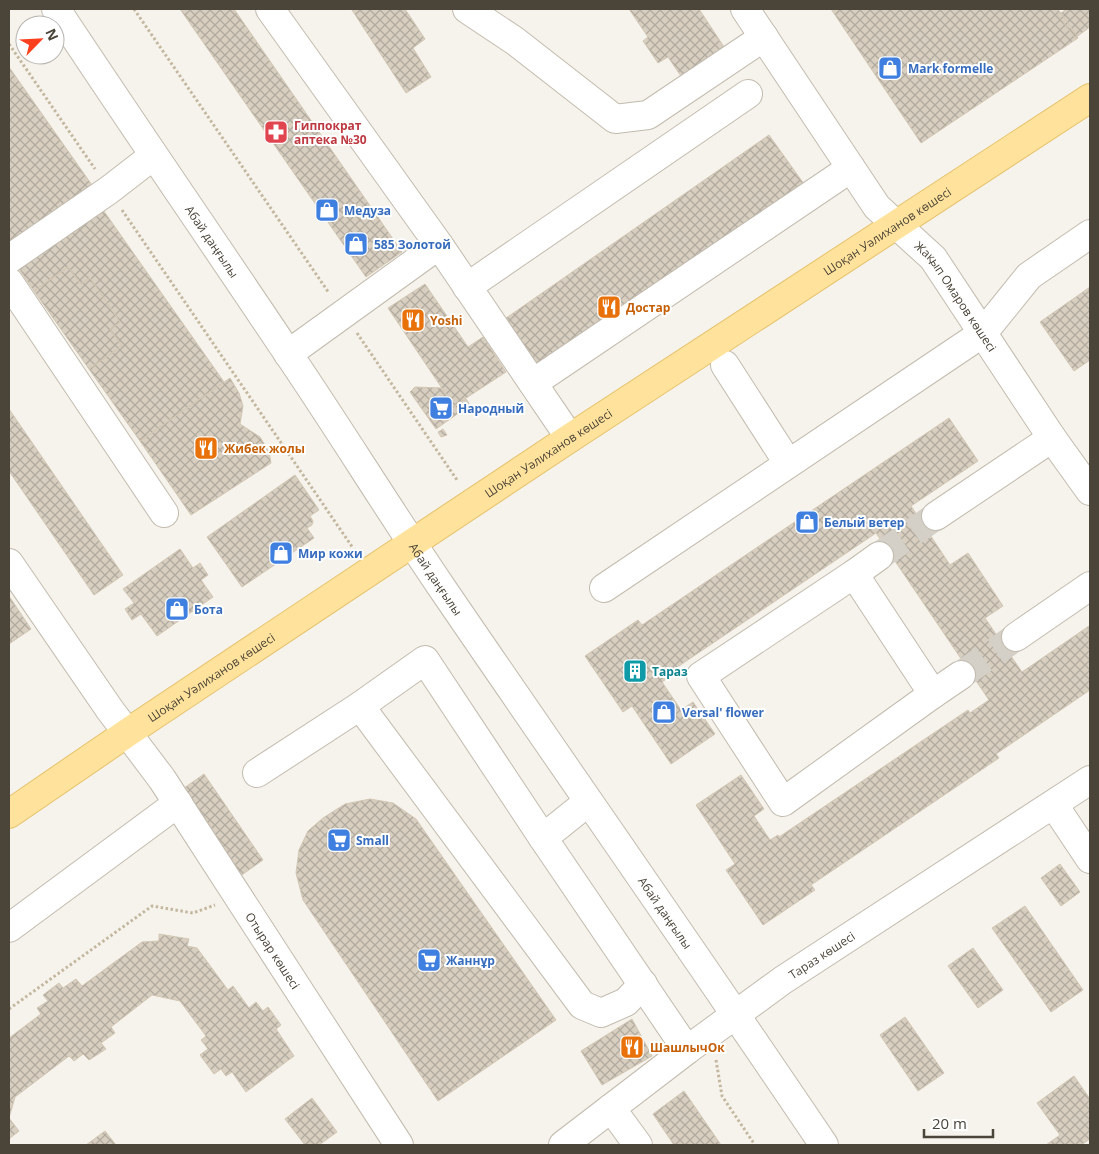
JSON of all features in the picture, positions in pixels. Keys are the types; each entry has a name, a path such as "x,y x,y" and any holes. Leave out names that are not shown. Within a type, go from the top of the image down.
{"main road":[{"name":"Шоқан Уәлиханов көшесі","path":"9,814 127,733 570,438 897,226 1090,98"}],"street":[{"name":"Абай даңғылы","path":"56,9 153,156 288,354 412,544 824,1145"},
{"path":"467,9 515,41 615,119 648,114 764,38"},
{"name":"Жақып Омаров көшесі","path":"745,9 877,207 933,258 1052,438 1090,491"},
{"path":"278,12 570,438"},
{"path":"468,287 748,94"},
{"path":"9,259 109,190 153,156"},
{"path":"533,383 851,168"},
{"path":"604,588 983,333 1029,276 1090,234"},
{"path":"288,354 439,245"},
{"path":"9,282 164,513"},
{"path":"725,366 788,463"},
{"path":"936,516 1052,438"},
{"path":"879,556 701,676 784,802 960,675"},
{"path":"9,563 127,733"},
{"path":"854,574 933,694"},
{"path":"1016,637 1090,586"},
{"path":"257,774 360,706 425,660 542,838 687,1050"},
{"path":"360,706 582,1005 601,1013 626,1002 643,984"},
{"name":"Отырар көшесі","path":"127,733 178,803 399,1145"},
{"name":"Тараз көшесі","path":"563,1145 735,1014 792,974 1090,780"},
{"path":"542,838 588,802"},
{"path":"9,928 178,803"},
{"path":"1054,805 1090,858"},
{"path":"611,1108 638,1145"}],"path":[{"path":"134,9 457,480"},
{"path":"9,44 353,548"},
{"path":"9,1009 152,906 193,913 238,896"},
{"path":"712,1032 722,1096 755,1145"}],"building":[{"path":"180,9 234,9 402,252 366,277"},
{"path":"405,9 425,39 413,48 431,77 406,93 352,10"},
{"path":"629,9 699,9 728,53 685,82 668,57 658,63 643,41 648,37"},
{"path":"831,9 1058,9 1078,38 921,143"},
{"path":"1067,9 1090,9 1090,27 1075,38 1058,15"},
{"path":"9,67 94,188 9,243"},
{"path":"769,135 804,184 533,372 499,323"},
{"path":"101,207 224,382 140,441 89,369 122,346 110,329 120,322 90,278 81,284 68,267 34,291 17,266"},
{"path":"68,267 81,284 90,278 120,322 110,329 122,346 89,369 34,291"},
{"path":"425,284 468,347 483,337 506,372 454,406 388,308"},
{"path":"1090,287 1090,360 1074,371 1040,322"},
{"name":"Жибек жолы","path":"230,378 239,393 243,406 240,424 260,437 269,452 271,463 191,515 140,441"},
{"path":"415,387 441,388 454,407 466,399 470,405 436,429 410,392"},
{"path":"9,409 123,575 94,595 9,471"},
{"name":"Тараз","path":"949,418 978,461 911,506 950,565 968,553 1003,606 985,618 1022,672 1089,626 1090,690 996,754 999,758 811,885 815,890 763,925 726,870 735,864 696,805 741,775 764,809 754,816 770,840 778,835 779,837 968,710 970,713 989,700 876,533 673,670 675,673 662,682 681,710 693,702 715,734 671,764 632,706 623,712 585,656 638,620 642,625"},
{"path":"443,429 447,435 441,437 438,432"},
{"path":"295,475 319,510 310,516 313,521 312,525 307,528 314,538 242,587 207,537"},
{"path":"180,549 193,568 200,563 208,575 201,580 213,597 157,636 141,614 132,620 125,609 134,603 123,589"},
{"path":"9,596 31,629 9,644"},
{"path":"204,774 263,860 236,879 177,793"},
{"name":"Жаннұр","path":"370,799 393,803 416,819 556,1020 438,1101 303,900 296,873 299,850 308,831 323,818 345,804"},
{"path":"1060,864 1080,892 1061,906 1041,878"},
{"path":"1025,906 1083,990 1051,1012 992,928"},
{"path":"159,934 189,939 187,946 197,948 228,990 233,986 249,1008 256,1002 263,1011 268,1007 281,1025 276,1029 294,1056 246,1092 232,1072 226,1076 221,1069 214,1074 200,1055 208,1049 201,1040 206,1036 180,1001 152,995 111,1027 115,1033 101,1043 106,1049 89,1060 83,1054 74,1061 69,1056 15,1097 9,1118 9,1038 41,1014 37,1008 48,1001 43,995 59,983 63,988 76,979 82,986 142,942 159,941"},
{"path":"973,948 1003,990 978,1008 948,966"},
{"path":"905,1017 944,1073 918,1091 880,1035"},
{"path":"632,1019 652,1056 602,1085 581,1051"},
{"path":"1074,1076 1090,1099 1090,1139 1081,1145 1046,1145 1060,1135 1037,1103"},
{"path":"684,1091 721,1145 674,1145 653,1114"},
{"path":"312,1098 337,1132 319,1145 305,1145 285,1119"},
{"path":"9,1118 19,1131 9,1139"},
{"path":"105,1131 116,1145 86,1145"}],"tunnel":[{"path":"879,556 936,516"},
{"path":"961,675 1016,637"}],"place":[{"name":"Mark formelle","path":"890,68"},
{"name":"Гиппократ аптека №30","path":"276,132"},
{"name":"Медуза","path":"327,210"},
{"name":"585 Золотой","path":"356,244"},
{"name":"Достар","path":"609,307"},
{"name":"Yoshi","path":"413,320"},
{"name":"Народный","path":"441,408"},
{"name":"Жибек жолы","path":"206,448"},
{"name":"Белый ветер","path":"807,522"},
{"name":"Мир кожи","path":"281,553"},
{"name":"Бота","path":"177,609"},
{"name":"Тараз","path":"635,671"},
{"name":"Versal' flower","path":"664,712"},
{"name":"Small","path":"339,840"},
{"name":"Жаннұр","path":"429,960"},
{"name":"ШашлычОк","path":"632,1047"}]}
